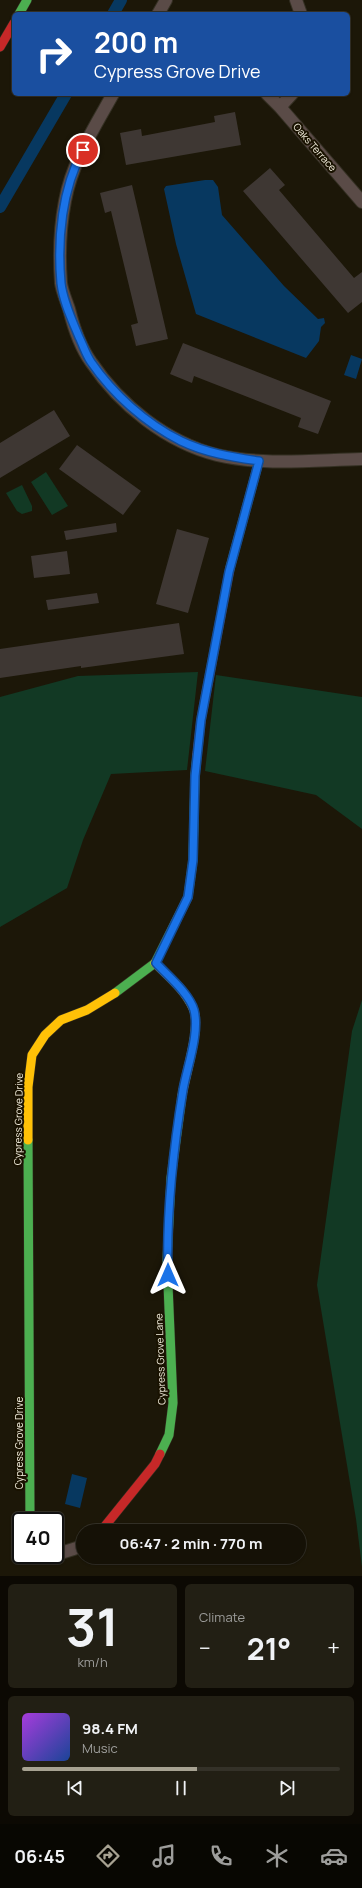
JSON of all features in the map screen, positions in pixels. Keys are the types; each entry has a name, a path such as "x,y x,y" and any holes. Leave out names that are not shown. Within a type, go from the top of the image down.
{"main road":[{"path":"20,12 27,0"},
{"path":"0,47 12,26"},
{"name":"Cypress Grove Drive","path":"30,1512 28,1087 32,1055 45,1036 61,1020 87,1010 117,992 156,963 188,897 193,860 195,776 201,720 229,572 259,461"},
{"name":"Cypress Grove Lane","path":"107,1524 155,1464 169,1435 173,1403 167,1261 171,1178 183,1091 196,1028 194,1009 190,1002 182,990 156,963"}],"street":[{"path":"159,12 166,0"},
{"path":"296,0 300,12"},
{"path":"112,96 77,161 65,201 61,238 61,284 72,321 90,361 120,398 147,420 181,441 217,454 259,461 362,459"},
{"name":"Oaks Terrace","path":"268,96 280,107 362,202"},
{"path":"280,107 290,96"},
{"path":"64,1552 76,1548"}],"green space":[{"path":"46,472 68,506 52,515 31,482"},
{"path":"22,485 32,506 32,511 22,514 17,511 6,493"},
{"path":"198,672 187,770 111,774 83,840 67,888 0,927 0,697 78,676"},
{"path":"216,675 362,697 362,829 316,795 205,771"},
{"path":"362,1000 362,1567 356,1519 317,1285 352,1031"}],"water":[{"path":"213,180 218,187 222,215 284,286 318,319 324,318 325,323 321,327 319,341 306,358 196,314 176,244 164,189 166,186"},
{"path":"351,355 362,359 356,379 344,375"},
{"path":"72,1474 87,1478 80,1508 65,1504"}],"building":[{"path":"235,112 241,145 126,165 120,133 141,129 142,136 215,122 214,116"},
{"path":"270,168 285,185 279,190 354,278 362,272 362,302 348,313 243,191"},
{"path":"132,185 168,339 136,346 131,325 138,323 111,211 105,213 100,193"},
{"path":"183,343 331,401 318,434 298,427 301,418 194,376 192,383 170,374"},
{"path":"54,410 70,436 0,478 0,443"},
{"path":"77,445 141,491 123,515 59,469"},
{"path":"116,523 117,532 66,540 64,531"},
{"path":"177,529 209,538 188,613 156,604"},
{"path":"67,551 70,574 34,578 31,556"},
{"path":"97,593 99,603 48,610 46,600"},
{"path":"179,623 184,654 81,668 81,666 0,678 0,649"}],"waterway":[{"path":"114,12 121,0"},
{"path":"0,207 65,96"}],"traffic: fast":[{"path":"20,12 27,0"},
{"path":"230,568 259,461"},
{"path":"115,993 155,963 188,897 193,860 197,755"},
{"path":"160,1454 169,1435 173,1403 167,1261 171,1178 182,1096"},
{"path":"28,1140 30,1512"}],"traffic: slow":[{"path":"155,963 186,995 190,1001 195,1016 196,1026 192,1051 182,1096"},
{"path":"28,1140 28,1087 32,1055 45,1035 61,1020 87,1010 115,993"}],"traffic: jam":[{"path":"0,47 12,26"},
{"path":"197,755 201,720 230,568"},
{"path":"107,1524 155,1464 160,1454"}],"route":[{"path":"83,150 77,161 65,201 61,238 61,284 72,321 90,361 120,398 147,420 181,441 217,454 259,461 229,572 201,720 195,776 193,860 188,897 172,933 156,963 182,990 194,1009 196,1028 183,1091 171,1178 167,1261 168,1275"}]}
